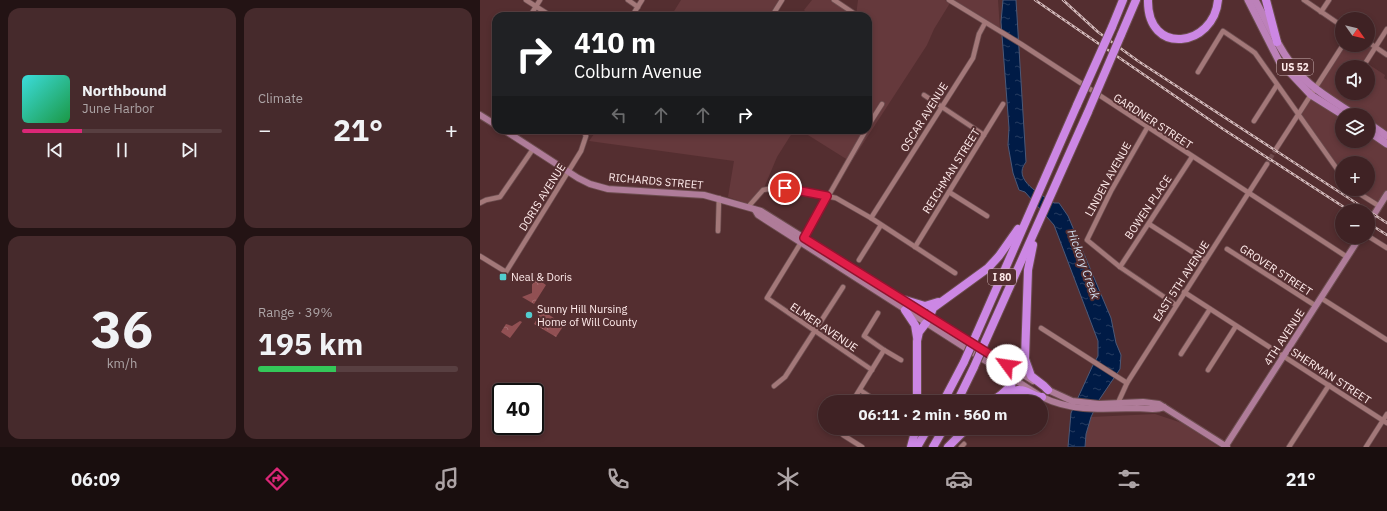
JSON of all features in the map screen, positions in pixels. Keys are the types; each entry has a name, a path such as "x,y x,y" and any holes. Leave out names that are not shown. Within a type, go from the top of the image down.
{"highway":[{"name":"I 80","path":"947,395 964,362 1123,0"},
{"name":"I 80","path":"960,395 1037,227 1136,0"},
{"path":"1148,0 1149,17 1154,27 1165,37 1182,39 1201,31 1208,24 1214,15 1218,0"},
{"path":"1266,0 1277,42"},
{"path":"917,395 919,332 928,320 933,308 988,268 999,256 1027,217"},
{"path":"1018,371 1022,367 1025,358 1028,270 1037,227"},
{"path":"904,300 925,306 941,302"},
{"path":"905,310 915,325 918,341"},
{"path":"1025,358 1031,376 1044,386 1045,394"},
{"path":"1001,395 1011,386 1012,378"},
{"path":"1005,395 1012,391 1021,390 1032,395"},
{"path":"911,447 914,435"},
{"path":"917,447 924,435"},
{"path":"933,447 940,435"},
{"path":"948,447 960,435"}],"main road":[{"name":"US 52","path":"1248,0 1279,61 1335,109"},
{"name":"US 52","path":"1255,0 1277,42 1313,92 1342,108"},
{"path":"1375,128 1387,136"},
{"path":"1375,136 1387,144"}],"street":[{"path":"526,0 544,12"},
{"path":"533,12 540,0"},
{"path":"628,0 638,7"},
{"path":"635,12 642,0"},
{"path":"774,12 782,0"},
{"path":"834,0 852,12"},
{"name":"GARDNER STREET","path":"949,0 1021,44 1248,194 1347,257"},
{"path":"1304,0 1335,21"},
{"path":"1322,12 1329,0"},
{"name":"OSCAR AVENUE","path":"871,218 973,58 979,34 985,23"},
{"path":"1367,60 1387,30"},
{"path":"1198,72 1224,31 1255,53 1335,166"},
{"path":"1376,47 1387,54"},
{"path":"1276,149 1339,52"},
{"path":"1254,121 1277,85"},
{"path":"924,95 984,135"},
{"path":"872,120 882,104"},
{"name":"REICHMAN STREET","path":"915,247 1002,104"},
{"path":"480,115 492,122"},
{"name":"LINDEN AVENUE","path":"1120,267 1087,240 1110,191 1147,128"},
{"name":"RICHARDS STREET","path":"510,134 590,184 608,188 704,195 761,211 905,310 928,320 1018,371 1045,394"},
{"name":"DORIS AVENUE","path":"480,256 506,272 584,146 585,134"},
{"path":"802,240 864,134"},
{"path":"480,203 500,197 533,149"},
{"name":"BOWEN PLACE","path":"1120,267 1192,157"},
{"name":"EAST 5TH AVENUE","path":"1117,406 1127,383 1176,304 1267,164"},
{"path":"748,207 763,190 773,188 785,188 836,198 871,218 955,273"},
{"path":"949,192 987,216"},
{"path":"1375,213 1387,194"},
{"path":"1363,196 1379,206"},
{"path":"718,231 719,198"},
{"path":"1149,224 1205,260"},
{"path":"859,260 881,225"},
{"name":"RICHARDS STREET","path":"802,240 904,300 928,320 1012,378 1045,394 1071,404 1098,407 1151,403 1159,404 1226,447"},
{"name":"ELMER AVENUE","path":"802,240 767,298 872,370"},
{"path":"1375,240 1387,248"},
{"name":"4TH AVENUE","path":"1226,447 1355,244"},
{"name":"GROVER STREET","path":"1227,249 1316,306"},
{"path":"1120,267 1176,304"},
{"path":"774,386 785,377 843,287"},
{"name":"SHERMAN STREET","path":"1184,292 1385,422"},
{"name":"GROVER STREET","path":"1321,298 1387,340"},
{"path":"1181,354 1210,309"},
{"path":"878,313 864,336 901,360"},
{"path":"1208,370 1236,326"},
{"path":"1041,328 1127,383"},
{"path":"857,395 884,350"},
{"path":"1012,378 1018,371"},
{"path":"1289,447 1329,385"},
{"path":"860,390 868,395"},
{"path":"1366,447 1385,422 1387,414"},
{"path":"847,435 862,447"}],"shaded area":[{"path":"681,0 779,0 772,12 674,12"},
{"path":"812,0 832,0 849,12 806,12 804,10"},
{"path":"858,0 945,0 950,3 934,29 927,45 872,130 872,12 856,12"},
{"path":"952,0 998,0 1000,30"},
{"path":"1340,52 1371,52 1366,60 1335,60 1335,100 1375,100 1375,68 1385,75 1384,78 1387,80 1387,195 1380,206 1364,196 1375,196 1375,156 1335,156 1335,164 1299,115"},
{"path":"594,134 791,134 777,157 764,188 748,204 728,197 734,161 589,141"},
{"path":"806,134 869,134 851,162"},
{"path":"1155,414 1182,423 1219,447 1085,447 1086,434 1091,417"}],"green space":[{"path":"536,278 546,285 534,304 522,297 532,293 532,285"},
{"path":"542,310 564,325 556,337 534,324"},
{"path":"520,321 522,322 510,338 501,332 506,324 512,326"}],"water":[{"name":"Hickory Creek","path":"1003,0 1016,0 1026,162 1022,169 1022,175 1025,181 1036,191 1054,203 1059,203 1068,216 1111,318 1116,343 1121,355 1120,369 1099,400 1091,417 1086,434 1085,447 1068,447 1071,413 1098,356 1098,341 1054,225 1025,192 1019,190 1013,173 1008,145 1009,128 1001,22"}],"tunnel":[{"path":"1267,164 1276,149"}],"railway":[{"path":"1035,0 1223,129 1339,204"},
{"path":"1063,0 1098,32 1138,61 1387,223"},
{"path":"1375,227 1387,235"}],"place":[{"name":"Neal & Doris","path":"503,277"},
{"name":"Sunny Hill Nursing Home of Will County","path":"529,315"}],"route":[{"path":"785,188 827,196 804,238 1007,365"}]}
